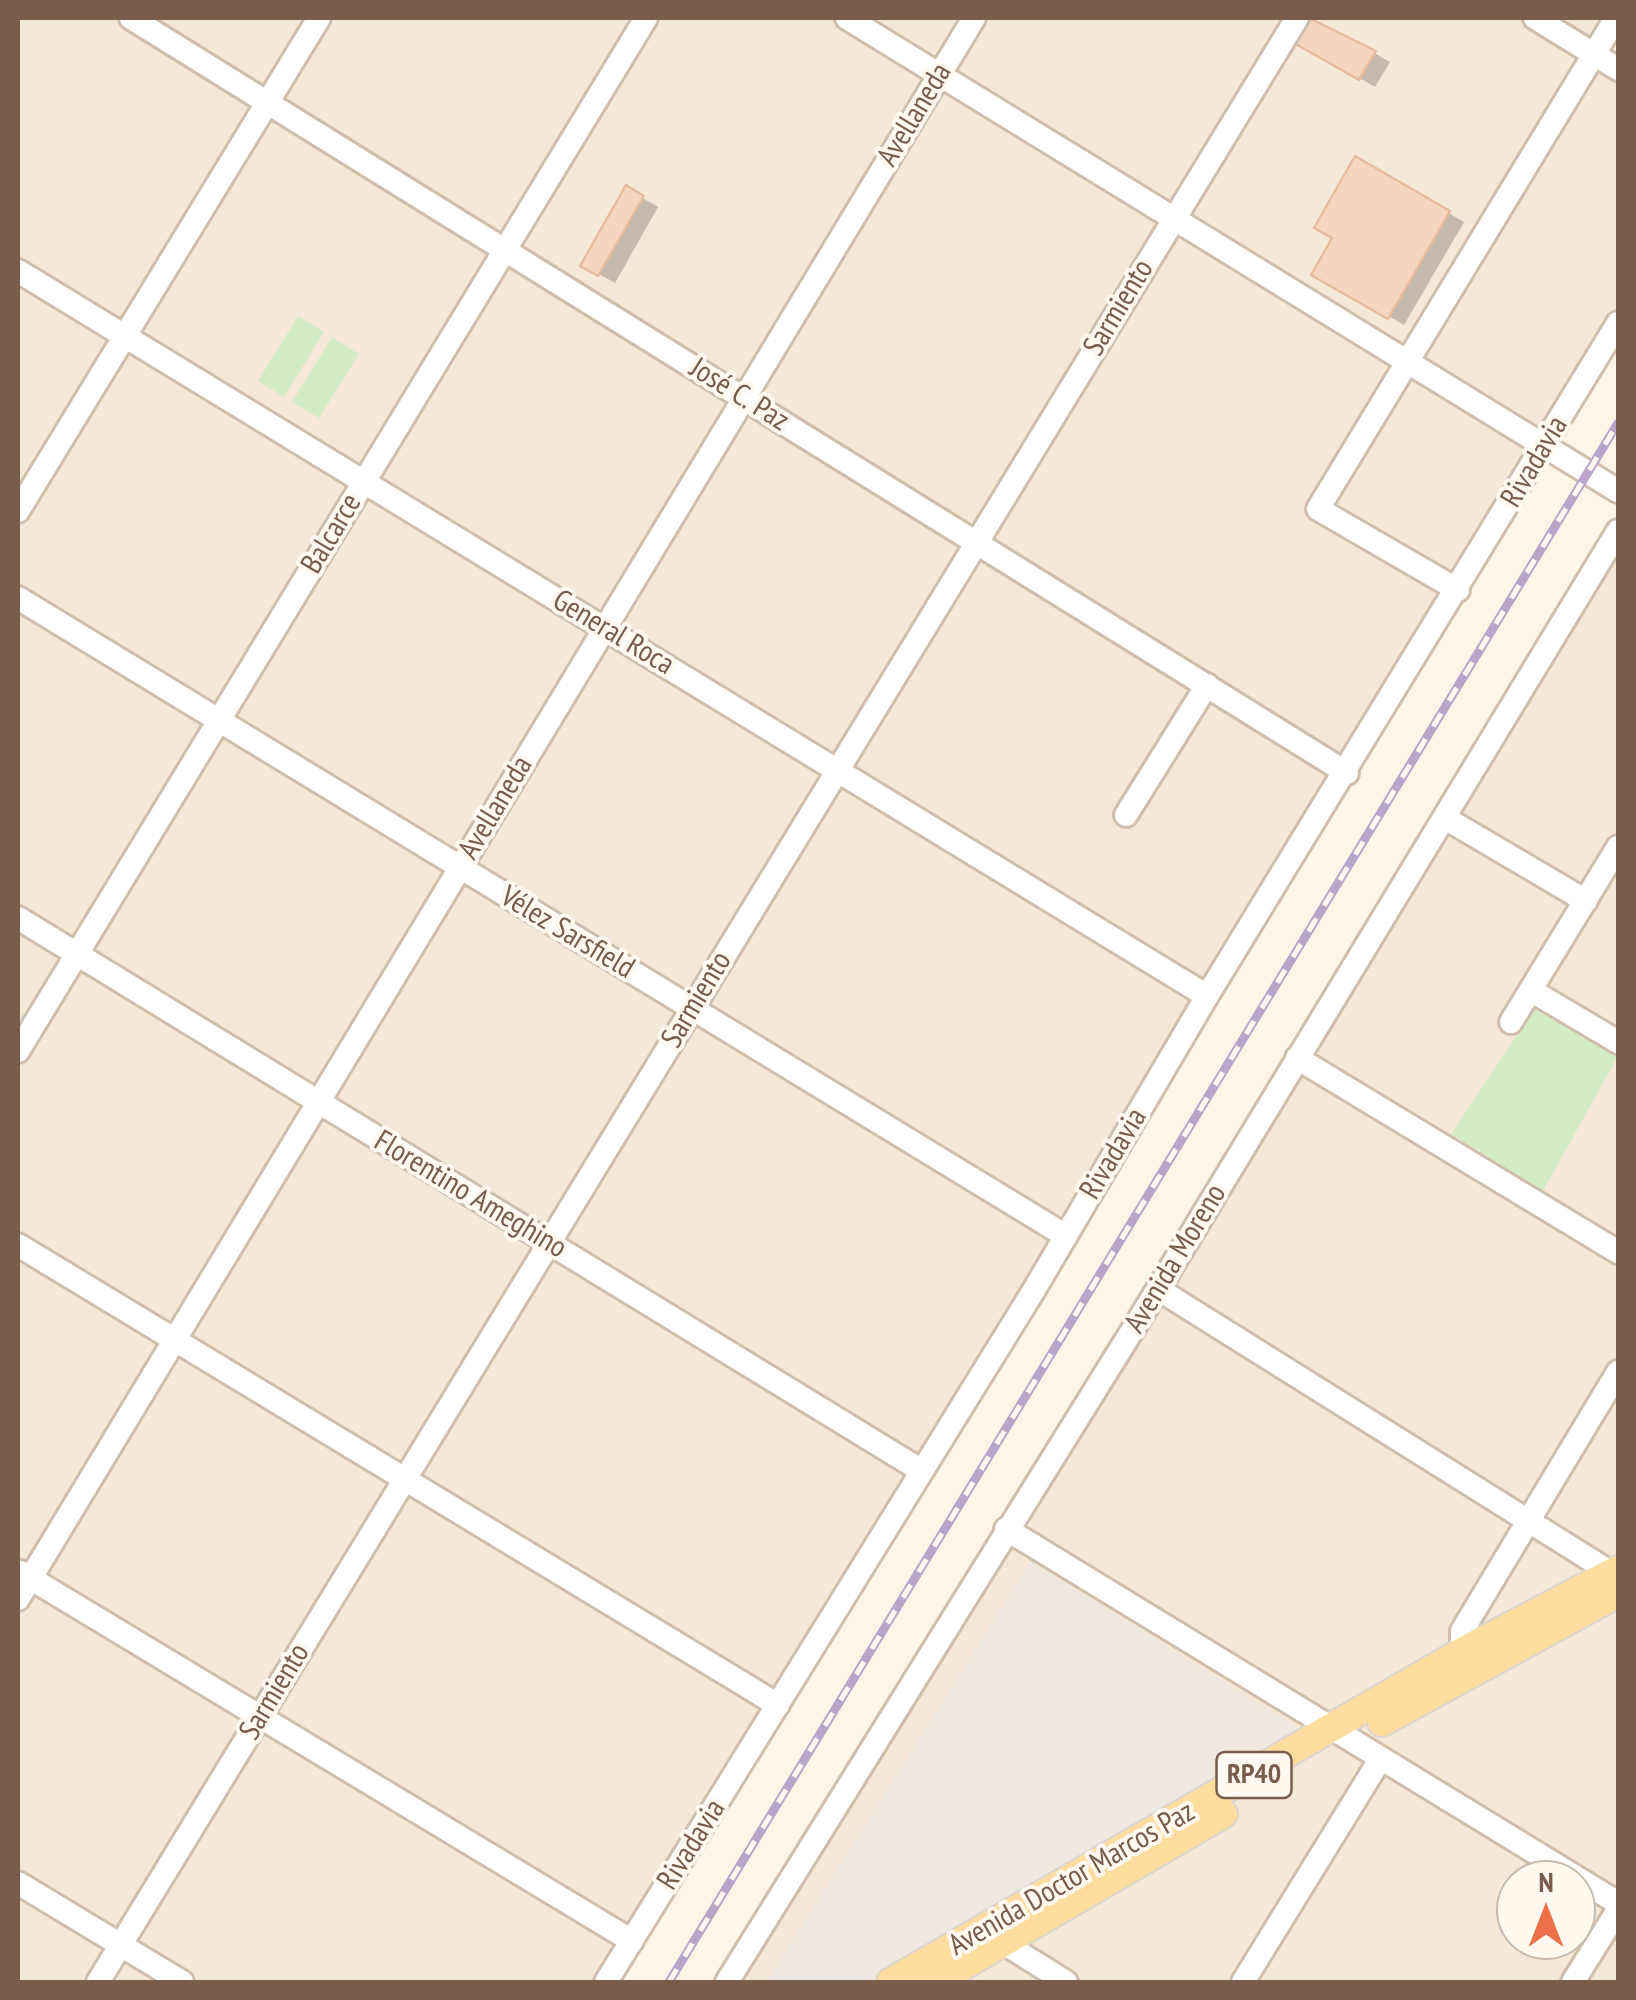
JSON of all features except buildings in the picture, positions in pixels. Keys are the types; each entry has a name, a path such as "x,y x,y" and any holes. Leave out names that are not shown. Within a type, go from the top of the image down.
{"main road":[{"name":"Avenida Doctor Marcos Paz","path":"936,1982 1341,1736 1462,1652 1617,1578"},
{"name":"Avenida Doctor Marcos Paz","path":"891,1982 1341,1736 1617,1578"}],"street":[{"name":"José C. Paz","path":"131,18 1347,773"},
{"path":"18,512 318,18"},
{"name":"Balcarce","path":"18,1051 646,18"},
{"path":"848,18 1618,491"},
{"name":"Avellaneda","path":"18,1598 24,1574 174,1340 974,18"},
{"name":"Sarmiento","path":"98,1982 1296,18"},
{"path":"1535,18 1618,69"},
{"path":"1458,590 1318,509 1616,18"},
{"name":"General Roca","path":"18,271 1208,996"},
{"name":"Rivadavia","path":"606,1982 1066,1236 1618,323"},
{"name":"Avenida Moreno","path":"727,1982 1158,1289 1618,531"},
{"name":"Vélez Sarsfield","path":"18,598 1066,1236"},
{"path":"1126,815 1206,685"},
{"path":"1445,818 1586,901"},
{"path":"1511,1022 1618,846"},
{"name":"Florentino Ameghino","path":"18,918 922,1471"},
{"path":"1532,991 1618,1042"},
{"path":"1297,1058 1618,1252"},
{"path":"18,1245 778,1705"},
{"path":"1158,1289 1528,1518 1617,1578"},
{"path":"1462,1652 1462,1631 1618,1372"},
{"path":"1006,1529 1618,1907 1574,1982"},
{"path":"24,1574 632,1941"},
{"path":"1243,1982 1381,1758"},
{"path":"18,1883 182,1982"},
{"path":"1002,1942 1066,1982"},
{"path":"1019,1982 1042,1967"}],"shaded area":[{"path":"18,18 1616,18 1594,54 1618,69 1618,323 606,1982 18,1982"},
{"path":"1618,531 1618,1982 727,1982"},
{"path":"1031,1561 1302,1731 902,1957 866,1982 766,1982"}],"green space":[{"path":"298,316 324,332 284,397 258,381"},
{"path":"332,337 359,354 319,418 292,402"},
{"path":"1537,1005 1618,1056 1543,1191 1451,1134"}],"railway":[{"path":"669,1982 1618,423"}]}
